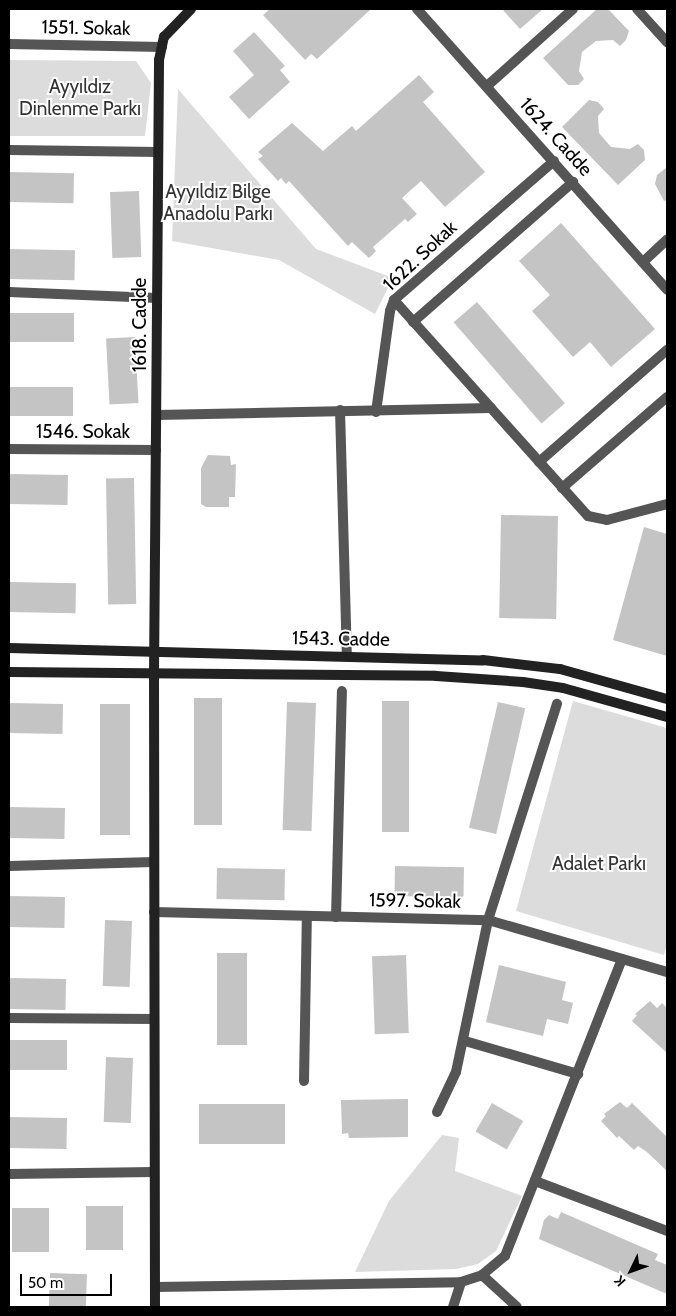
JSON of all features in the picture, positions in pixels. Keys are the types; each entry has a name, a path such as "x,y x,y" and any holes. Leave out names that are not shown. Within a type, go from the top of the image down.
{"street":[{"name":"1618. Cadde","path":"155,1307 154,653 158,152 162,46 164,37 175,23 191,9"},
{"name":"1624. Cadde","path":"417,9 667,290"},
{"path":"487,86 573,9"},
{"path":"637,9 667,42"},
{"name":"1551. Sokak","path":"9,44 162,46"},
{"path":"9,150 158,152"},
{"name":"1622. Sokak","path":"376,412 394,300 554,161"},
{"path":"413,322 572,182"},
{"path":"643,262 667,240"},
{"path":"9,292 157,298"},
{"path":"394,300 588,516 607,520 667,504"},
{"path":"539,462 667,350"},
{"path":"562,488 667,397"},
{"path":"157,415 340,410 376,412 491,408"},
{"path":"340,410 347,656"},
{"name":"1546. Sokak","path":"9,449 156,450"},
{"name":"1543. Cadde","path":"9,648 483,660 560,669 667,699"},
{"name":"1543. Cadde","path":"9,672 436,676 523,682 563,688 667,717"},
{"path":"336,917 342,692"},
{"path":"436,1112 456,1072 465,1041 488,920 557,704"},
{"path":"9,866 154,862"},
{"name":"1597. Sokak","path":"154,912 488,920 667,972"},
{"path":"304,1081 307,916"},
{"path":"155,1287 461,1282 482,1275 505,1256 622,959"},
{"path":"9,1018 154,1019"},
{"path":"465,1041 578,1074"},
{"path":"9,1174 154,1172"},
{"path":"535,1181 667,1231"},
{"path":"482,1275 517,1307"},
{"path":"453,1307 461,1282"}],"green space":[{"name":"Ayyıldız Dinlenme Parkı","path":"9,60 136,61 151,83 145,136 9,136"},
{"name":"Ayyıldız Bilge Anadolu Parkı","path":"178,89 316,249 393,278 375,314 279,260 172,241"},
{"name":"Adalet Parkı","path":"573,701 667,728 667,944 664,955 516,911"},
{"path":"442,1135 459,1138 455,1171 522,1196 496,1251 478,1264 456,1269 355,1272 389,1201"}],"building":[{"path":"270,9 371,9 317,59 311,54 305,60 263,15"},
{"path":"502,9 543,9 520,29"},
{"path":"597,9 608,9 629,31 626,40 620,46 613,40 596,41 582,52 579,71 584,79 578,85 568,85 543,58"},
{"path":"254,32 285,66 280,70 290,82 249,119 229,97 254,75 233,51"},
{"path":"419,75 434,92 423,102 485,172 445,207 421,181 402,198 417,214 408,222 405,219 373,247 376,251 369,258 352,242 348,246 289,181 286,184 281,178 278,181 258,159 263,156 258,152 292,123 323,151 352,126 356,131"},
{"path":"589,100 598,102 604,109 598,116 599,133 611,147 630,149 638,144 644,150 645,160 618,185 562,127"},
{"path":"667,167 667,200 664,201 655,184 657,175"},
{"path":"9,172 74,173 73,203 9,202"},
{"path":"139,191 141,257 112,258 110,192"},
{"path":"561,223 655,329 611,367 590,342 573,357 532,311 550,295 519,261"},
{"path":"9,249 75,250 74,280 9,279"},
{"path":"477,302 565,403 542,423 454,322"},
{"path":"9,313 74,313 74,342 9,342"},
{"path":"135,337 138,403 109,404 106,339"},
{"path":"9,387 73,387 73,416 9,416"},
{"path":"208,455 230,456 231,465 236,464 235,497 229,497 229,507 206,507 201,504 201,468"},
{"path":"9,474 68,475 67,505 9,504"},
{"path":"106,478 134,478 136,604 108,604"},
{"path":"501,515 558,516 556,619 499,618"},
{"path":"644,527 667,534 667,656 613,640"},
{"path":"9,582 76,583 75,613 9,612"},
{"path":"194,698 222,698 222,825 194,825"},
{"path":"382,701 409,701 409,832 382,832"},
{"path":"287,702 316,703 312,831 283,830"},
{"path":"498,702 525,708 496,834 469,828"},
{"path":"9,703 63,704 62,734 9,733"},
{"path":"100,704 130,704 130,835 100,835"},
{"path":"9,807 65,808 64,839 9,838"},
{"path":"395,866 464,867 463,897 394,896"},
{"path":"217,868 285,869 284,900 216,899"},
{"path":"9,896 65,897 64,928 9,927"},
{"path":"105,920 132,921 130,987 103,986"},
{"path":"217,953 247,953 247,1045 217,1045"},
{"path":"406,955 409,1033 375,1034 372,956"},
{"path":"499,965 566,982 562,1000 573,1003 568,1024 547,1019 543,1036 486,1022"},
{"path":"9,978 66,979 65,1010 9,1009"},
{"path":"650,1001 657,1008 662,1003 667,1008 667,1053 632,1021 637,1015 635,1014"},
{"path":"9,1040 67,1040 67,1070 9,1070"},
{"path":"106,1057 133,1058 131,1123 104,1122"},
{"path":"408,1099 408,1137 349,1138 348,1133 342,1134 341,1100"},
{"path":"620,1102 627,1108 632,1103 667,1137 667,1171 638,1146 634,1150 619,1136 617,1138 601,1121 606,1116 604,1114"},
{"path":"492,1103 523,1121 507,1150 476,1132"},
{"path":"199,1104 285,1104 285,1144 199,1144"},
{"path":"9,1117 67,1118 66,1149 9,1148"},
{"path":"86,1206 123,1206 123,1250 86,1250"},
{"path":"12,1208 49,1208 49,1252 12,1252"},
{"path":"561,1212 658,1254 655,1260 667,1265 667,1294 539,1239 544,1220 549,1215 558,1219"},
{"path":"50,1273 87,1274 86,1307 49,1307"}]}
